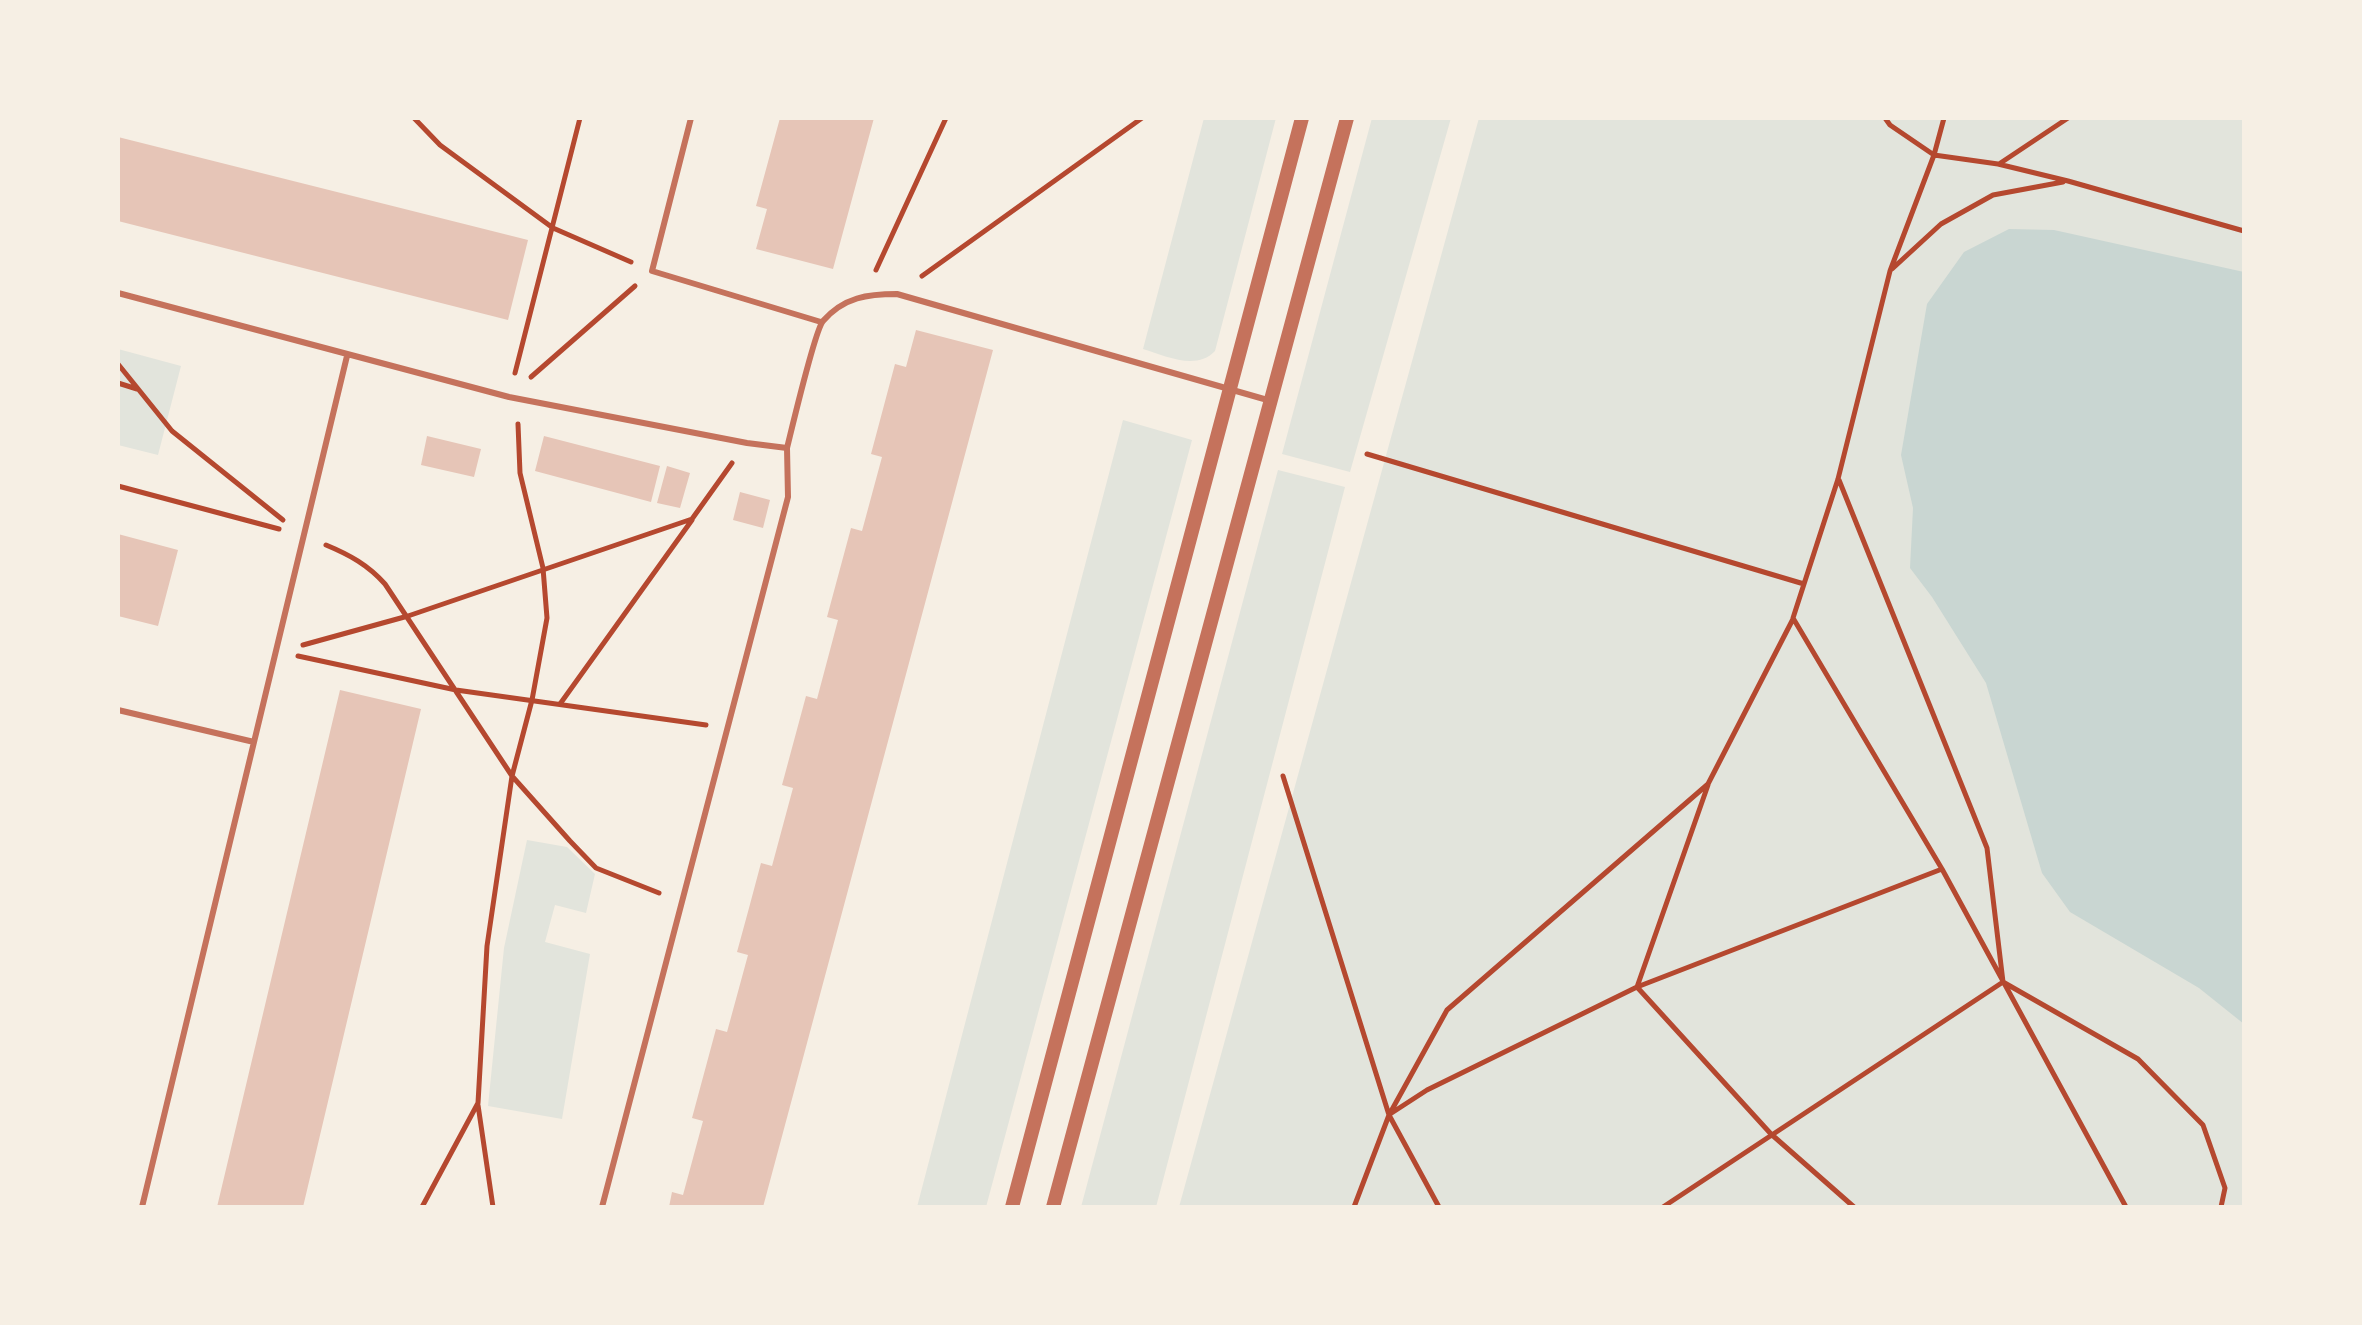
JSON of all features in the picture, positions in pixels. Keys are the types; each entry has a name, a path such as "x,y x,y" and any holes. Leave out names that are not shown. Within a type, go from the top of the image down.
{"street":[{"path":"1012,1207 1302,118"},
{"path":"1053,1207 1347,118"}],"lane":[{"path":"691,118 652,271 821,322"},
{"path":"118,293 347,356 513,397 747,443 787,448"},
{"path":"602,1207 788,497 787,448 821,322 865,294 897,294 1271,401"},
{"path":"142,1207 347,356"},
{"path":"118,710 254,742"}],"path":[{"path":"414,118 440,145 553,228 652,271 513,397"},
{"path":"493,1207 478,1103 487,946 512,776 532,700 547,618 543,568 520,473 513,397 580,118"},
{"path":"865,294 946,118"},
{"path":"897,294 1142,118"},
{"path":"1885,118 1890,125 1934,155 1998,164 2068,181 2244,231"},
{"path":"1637,987 1708,784 1793,618 1838,479 1890,271 1934,155 1944,118"},
{"path":"1998,164 2068,118"},
{"path":"1890,271 1941,224 1993,195 2068,181"},
{"path":"118,364 172,431 303,535"},
{"path":"118,383 138,389"},
{"path":"560,704 747,443"},
{"path":"1367,454 1804,584"},
{"path":"1838,479 1987,848 2003,982"},
{"path":"118,486 303,535 355,557 372,569 408,616 512,776 596,868 682,902"},
{"path":"277,652 408,616 692,519"},
{"path":"1793,618 1942,869 2126,1207"},
{"path":"277,652 456,690 727,728"},
{"path":"1283,776 1389,1115 1439,1207"},
{"path":"1354,1207 1389,1115 1447,1010 1708,784"},
{"path":"1389,1115 1427,1090 1637,987 1942,869"},
{"path":"1663,1207 2003,982"},
{"path":"2003,982 2138,1059 2203,1125 2225,1188 2221,1207"},
{"path":"1637,987 1771,1134 1854,1207"},
{"path":"422,1207 478,1103"}],"shaded area":[{"path":"1204,118 1276,118 1215,351 1207,357 1190,361 1143,349"},
{"path":"1372,118 1451,118 1350,472 1282,454"},
{"path":"1479,118 2244,118 2244,1207 1179,1207"},
{"path":"2009,229 2054,230 2244,272 2244,1024 2199,988 2070,912 2042,873 1986,683 1910,568 1913,508 1901,455 1927,304 1964,252"},
{"path":"118,349 181,366 158,455 118,445"},
{"path":"1123,420 1192,440 986,1207 917,1207"},
{"path":"1278,470 1345,487 1156,1207 1081,1207"},
{"path":"527,840 567,847 595,874 586,913 555,905 545,942 590,954 562,1119 488,1106 504,948"}],"building":[{"path":"780,118 874,118 833,269 756,249 767,209 756,206"},
{"path":"118,137 528,240 508,320 118,221"},
{"path":"916,330 993,350 763,1207 669,1207 672,1192 683,1195 703,1121 692,1118 716,1029 727,1032 748,955 737,952 761,863 772,866 793,788 782,785 806,696 817,699 838,620 827,617 851,528 862,531 882,457 871,454 895,364 906,367"},
{"path":"427,436 481,449 474,477 421,465"},
{"path":"544,436 660,466 651,502 535,471"},
{"path":"667,466 690,473 680,508 657,503"},
{"path":"740,492 770,500 763,528 733,520"},
{"path":"118,534 178,550 158,626 118,616"},
{"path":"340,690 421,709 303,1207 217,1207"}]}
